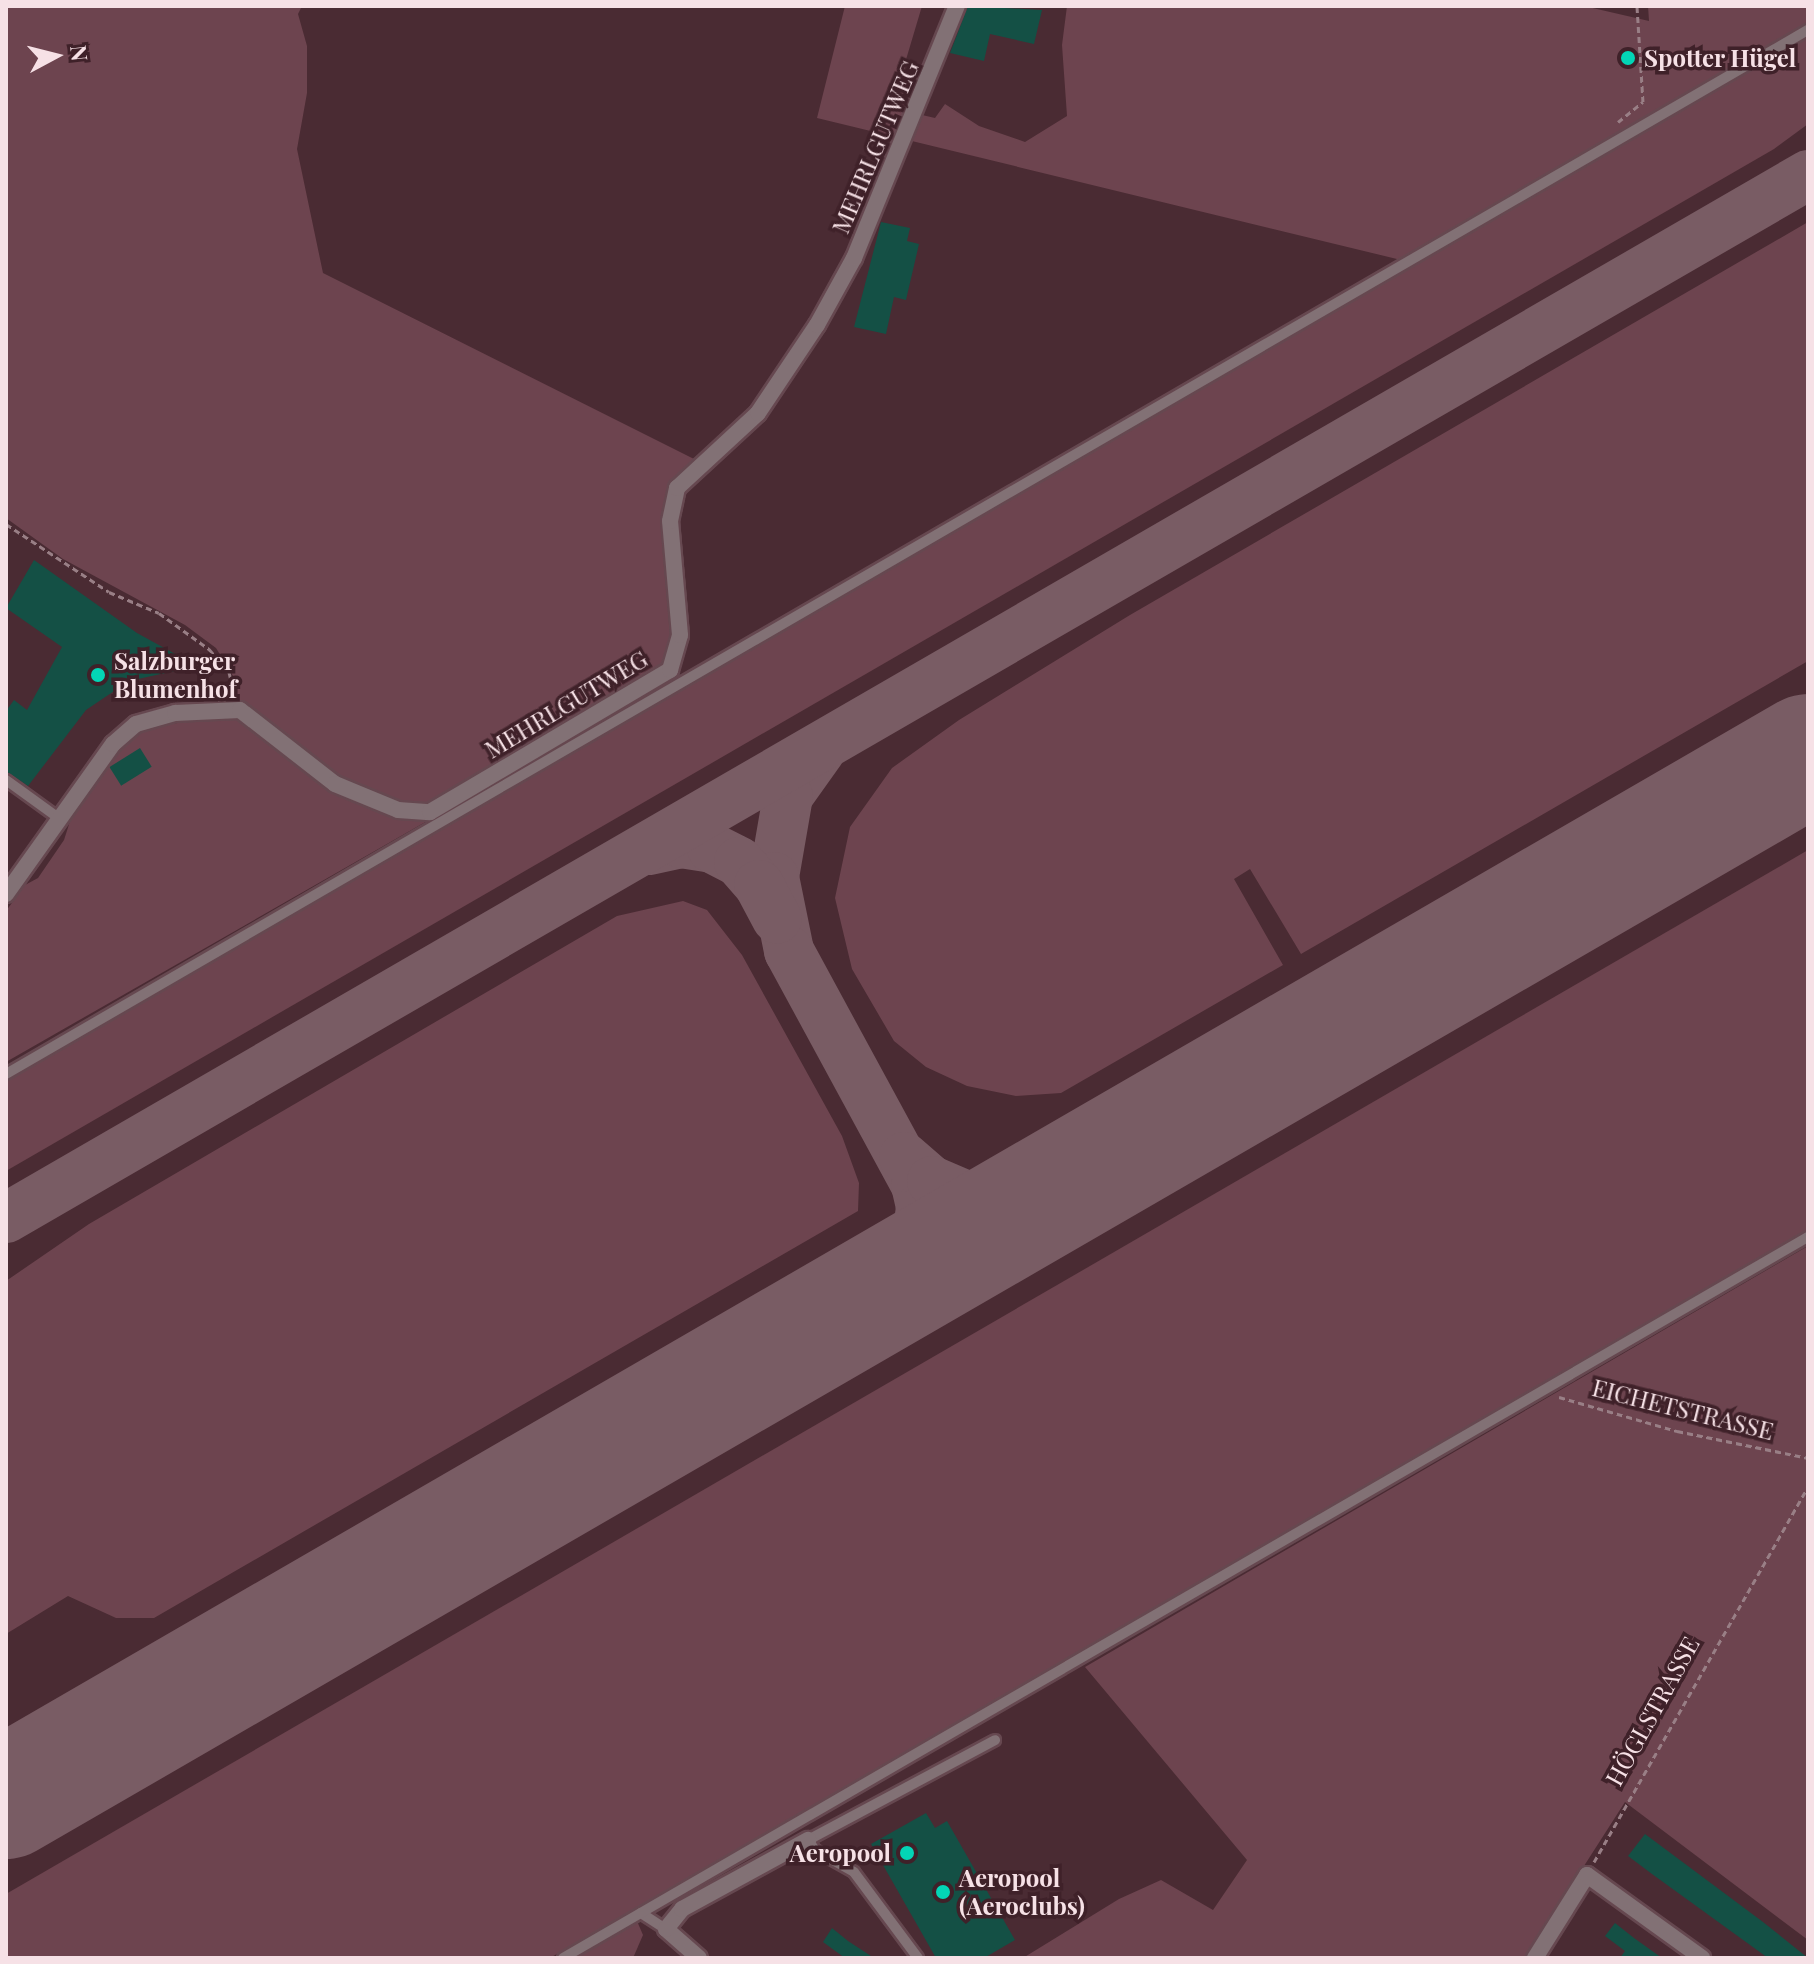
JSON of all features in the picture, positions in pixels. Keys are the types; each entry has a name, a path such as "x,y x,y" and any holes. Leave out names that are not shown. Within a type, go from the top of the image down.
{"street":[{"name":"MEHRLGUTWEG","path":"435,818 662,677 674,664 680,635 670,521 677,488 758,413 817,325 854,258 957,6"},
{"path":"6,894 113,744 136,724 175,713 240,710 335,784 398,810 435,818"},
{"path":"699,1958 666,1929 682,1909 808,1840"},
{"path":"1535,1958 1587,1875 1702,1958"}],"lane":[{"path":"6,1074 435,818 1808,30"},
{"path":"6,780 60,819"},
{"path":"563,1958 1547,1392 1808,1237"},
{"path":"918,1958 854,1872 815,1850 808,1840 995,1740"},
{"path":"641,1913 666,1929"}],"path":[{"path":"1613,126 1643,102 1637,6"},
{"path":"6,524 109,592 159,613 209,649 229,672 240,710"},
{"name":"EICHETSTRASSE","path":"1547,1392 1641,1422 1808,1458"},
{"name":"HÖGLSTRASSE","path":"1587,1875 1808,1487"}],"shaded area":[{"path":"6,6 302,6 298,14 307,46 307,93 297,149 323,273 696,460 670,489 676,622 666,668 429,820 6,1062 6,911 25,885 38,878 64,840 72,815 126,740 143,729 223,715 238,684 216,648 185,625 63,559 6,518"},
{"path":"845,6 922,6 905,63 905,111 935,118 945,104 979,126 1025,142 1067,116 1062,45 1067,6 1584,6 1649,21 1648,6 1808,6 1808,23 1401,260 817,118"},
{"path":"1808,36 1808,124 1774,149 6,1171 6,1082 20,1072"},
{"path":"1808,222 1808,661 1301,954 1250,869 1234,879 1283,965 1061,1093 1016,1096 967,1086 926,1067 894,1041 852,969 835,898 850,827 892,768 959,720 1130,615"},
{"path":"1808,850 1808,1229 550,1958 6,1958 6,1894"},
{"path":"683,901 707,910 742,955 842,1136 859,1183 858,1211 154,1618 116,1618 68,1596 6,1634 6,1281 89,1224 617,916"},
{"path":"1808,1246 1808,1940 1625,1802 1525,1958 1023,1958 1119,1899 1161,1880 1213,1910 1247,1860 1085,1667"},
{"path":"637,1921 643,1935 633,1958 573,1958"}],"building":[{"path":"968,6 1042,10 1034,44 990,34 984,61 950,53"},
{"path":"881,222 910,228 907,241 919,244 906,300 894,297 886,334 854,327"},
{"name":"Salzburger Blumenhof","path":"34,560 137,633 197,666 129,681 86,710 28,786 6,771 6,711 14,700 27,710 62,647 6,608"},
{"path":"140,748 152,767 121,786 109,767"},
{"name":"Aeropool (Aeroclubs)","path":"926,1813 935,1828 947,1821 1015,1940 984,1958 936,1958 871,1844"},
{"path":"1645,1834 1808,1958 1768,1958 1628,1856"},
{"path":"1615,1923 1662,1958 1620,1958 1625,1951 1605,1936"},
{"path":"832,1928 874,1958 845,1958 823,1942"}],"taxiway":[{"path":"6,1218 1808,175"},
{"path":"820,751 788,796 774,877 789,951 916,1185 921,1207 917,1238 895,1284"},
{"path":"649,850 681,843 712,848 739,862 759,885 777,919"},
{"path":"904,1157 932,1181 988,1205 1020,1205 1052,1194"},
{"path":"6,1790 22,1789"}],"runway":[{"path":"6,1798 1808,755"}],"place":[{"name":"Spotter Hügel","path":"1628,58"},
{"name":"Salzburger Blumenhof","path":"98,675"},
{"name":"Aeropool","path":"907,1853"},
{"name":"Aeropool (Aeroclubs)","path":"943,1892"}]}
